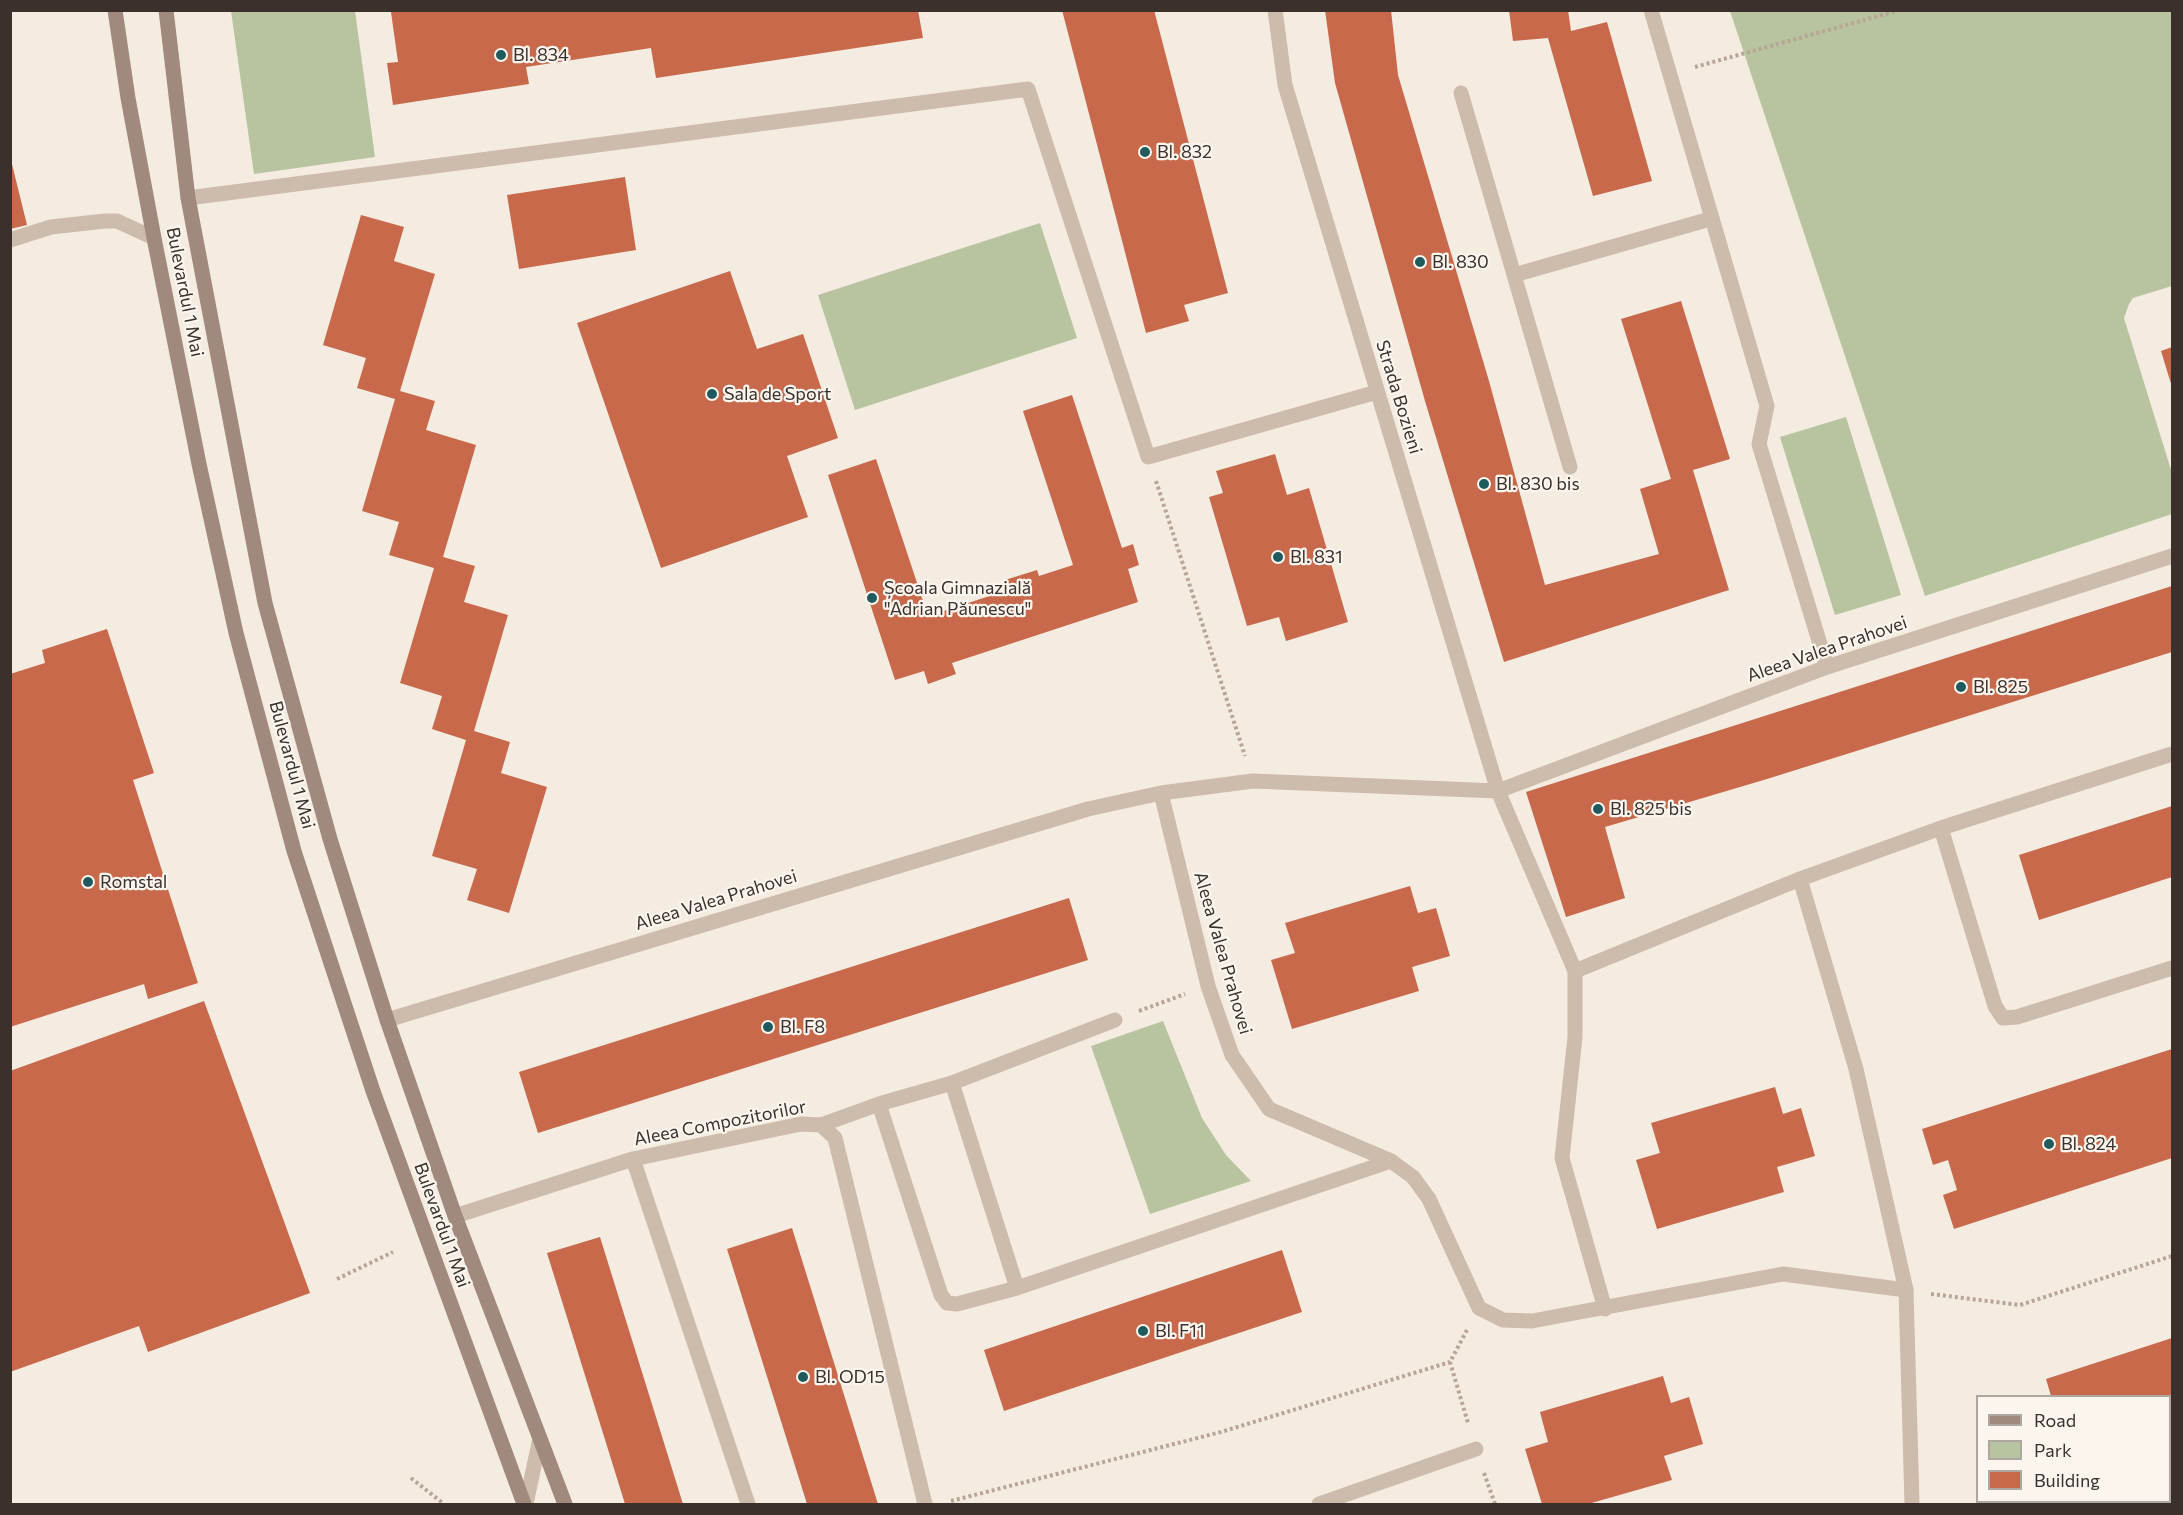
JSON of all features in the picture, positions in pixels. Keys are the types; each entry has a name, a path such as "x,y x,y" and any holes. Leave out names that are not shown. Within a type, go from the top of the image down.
{"main road":[{"name":"Bulevardul 1 Mai","path":"115,10 128,98 199,464 236,633 294,851 373,1091 525,1504"},
{"name":"Bulevardul 1 Mai","path":"166,10 188,198 265,603 330,839 387,1020 455,1216 565,1504"}],"street":[{"name":"Strada Bozieni","path":"1275,10 1285,85 1498,791"},
{"path":"1651,10 1710,219 1767,406 1759,444 1827,667"},
{"path":"188,198 1028,90 1148,457 1377,392"},
{"path":"1461,93 1570,467"},
{"path":"1514,275 1710,219"},
{"path":"10,240 51,227 105,220 117,221 154,238"},
{"name":"Aleea Valea Prahovei","path":"387,1020 1088,809 1161,793 1253,781 1498,791 1827,667 2172,556"},
{"path":"1575,971 1800,879 1941,828 2172,754"},
{"path":"1498,791 1575,971 1575,1037 1562,1158 1605,1309"},
{"name":"Aleea Valea Prahovei","path":"1161,793 1208,986 1232,1055 1269,1109 1391,1161 1413,1177 1429,1199 1479,1308"},
{"path":"1941,828 1995,1006 2003,1017 2017,1017 2172,968"},
{"path":"1800,879 1856,1069 1906,1290 1912,1504"},
{"path":"821,1125 879,1104 952,1083 1115,1020"},
{"path":"952,1083 1017,1288"},
{"path":"879,1104 941,1295 947,1303 957,1304 1017,1288 1391,1161"},
{"name":"Aleea Compozitorilor","path":"455,1216 633,1159 801,1124 821,1125 835,1138 925,1504"},
{"path":"633,1159 748,1504"},
{"path":"1479,1308 1503,1320 1532,1321 1783,1274 1906,1290"},
{"path":"525,1504 540,1438"},
{"path":"1319,1504 1476,1449"}],"path":[{"path":"1670,74 1900,10"},
{"path":"1148,457 1253,781"},
{"path":"1115,1020 1208,986"},
{"path":"337,1278 393,1252"},
{"path":"1906,1290 2020,1305 2172,1256"},
{"path":"950,1502 1221,1432 1450,1362 1479,1308"},
{"path":"1450,1362 1495,1504"},
{"path":"411,1478 444,1504"}],"green space":[{"path":"231,11 355,11 375,157 254,174"},
{"path":"1730,11 2172,11 2172,286 2133,298 2124,318 2172,473 2172,514 1925,596"},
{"path":"1040,223 1077,338 855,410 818,295"},
{"path":"1846,417 1901,595 1835,615 1780,437"},
{"path":"1163,1021 1202,1118 1226,1155 1251,1181 1150,1214 1091,1046"}],"building":[{"path":"400,10 918,10 923,38 656,78 651,48 526,67 529,84 393,105 387,63 398,62 391,12"},
{"name":"Bl. 832","path":"1062,10 1154,10 1228,293 1184,305 1189,321 1146,333"},
{"name":"Bl. 830 bis","path":"1325,10 1391,10 1398,75 1489,381 1545,585 1659,554 1640,489 1671,479 1621,319 1681,301 1730,459 1693,470 1729,590 1504,662 1425,401 1335,83"},
{"path":"1509,10 1568,10 1571,31 1607,22 1652,181 1593,196 1548,38 1513,41"},
{"path":"10,156 27,225 10,229"},
{"path":"625,177 636,250 519,269 507,195"},
{"path":"361,215 404,227 394,261 435,274 400,391 435,401 426,430 476,445 443,557 475,566 464,602 508,615 474,731 510,742 501,773 547,787 509,913 467,900 477,869 432,856 466,740 432,729 442,696 400,683 434,568 389,555 399,522 362,511 395,399 357,388 366,358 323,345"},
{"name":"Sala de Sport","path":"730,271 757,349 803,334 838,438 787,456 808,517 661,568 577,323"},
{"path":"2172,347 2172,387 2161,351"},
{"path":"1072,395 1122,548 1133,544 1139,565 1128,569 1138,602 952,663 956,674 928,684 924,671 895,680 828,475 876,459 928,616 1008,590 1005,580 1037,570 1039,576 1073,565 1023,411"},
{"name":"Bl. 831","path":"1275,454 1287,495 1309,488 1348,622 1286,641 1279,617 1247,626 1209,497 1223,493 1216,471"},
{"path":"2172,586 2172,652 1767,779 1605,827 1625,898 1566,917 1526,792"},
{"name":"Romstal","path":"107,629 154,773 133,780 198,983 148,999 144,984 10,1027 10,674 45,663 42,650"},
{"path":"2172,806 2172,877 2039,920 2019,855"},
{"path":"1410,886 1418,913 1436,908 1450,956 1412,967 1419,991 1292,1029 1271,960 1295,953 1285,923"},
{"name":"Bl. F8","path":"1069,898 1088,960 538,1133 519,1072"},
{"path":"204,1001 310,1293 148,1352 139,1326 10,1372 10,1071"},
{"name":"Bl. 824","path":"2172,1049 2172,1158 1954,1229 1943,1195 1957,1190 1948,1160 1933,1165 1922,1129"},
{"path":"1775,1087 1783,1114 1801,1108 1815,1156 1777,1167 1784,1192 1657,1229 1636,1160 1660,1153 1651,1123"},
{"name":"Bl. OD15","path":"792,1228 878,1504 807,1504 727,1249"},
{"path":"600,1237 683,1504 625,1504 547,1253"},
{"name":"Bl. F11","path":"1282,1250 1302,1312 1004,1411 984,1350"},
{"path":"2172,1338 2171,1404 2171,1395 2051,1395 2046,1379"},
{"path":"1663,1376 1671,1403 1689,1397 1703,1444 1664,1456 1672,1480 1588,1504 1542,1504 1525,1449 1548,1442 1540,1412"}],"place":[{"name":"Bl. 834","path":"501,55"},
{"name":"Bl. 832","path":"1145,152"},
{"name":"Bl. 830","path":"1420,262"},
{"name":"Sala de Sport","path":"712,394"},
{"name":"Bl. 830 bis","path":"1484,484"},
{"name":"Bl. 831","path":"1278,557"},
{"name":"Școala Gimnazială \"Adrian Păunescu\"","path":"872,598"},
{"name":"Bl. 825","path":"1961,687"},
{"name":"Bl. 825 bis","path":"1598,809"},
{"name":"Romstal","path":"88,882"},
{"name":"Bl. F8","path":"768,1027"},
{"name":"Bl. 824","path":"2049,1144"},
{"name":"Bl. F11","path":"1143,1331"},
{"name":"Bl. OD15","path":"803,1377"}]}
